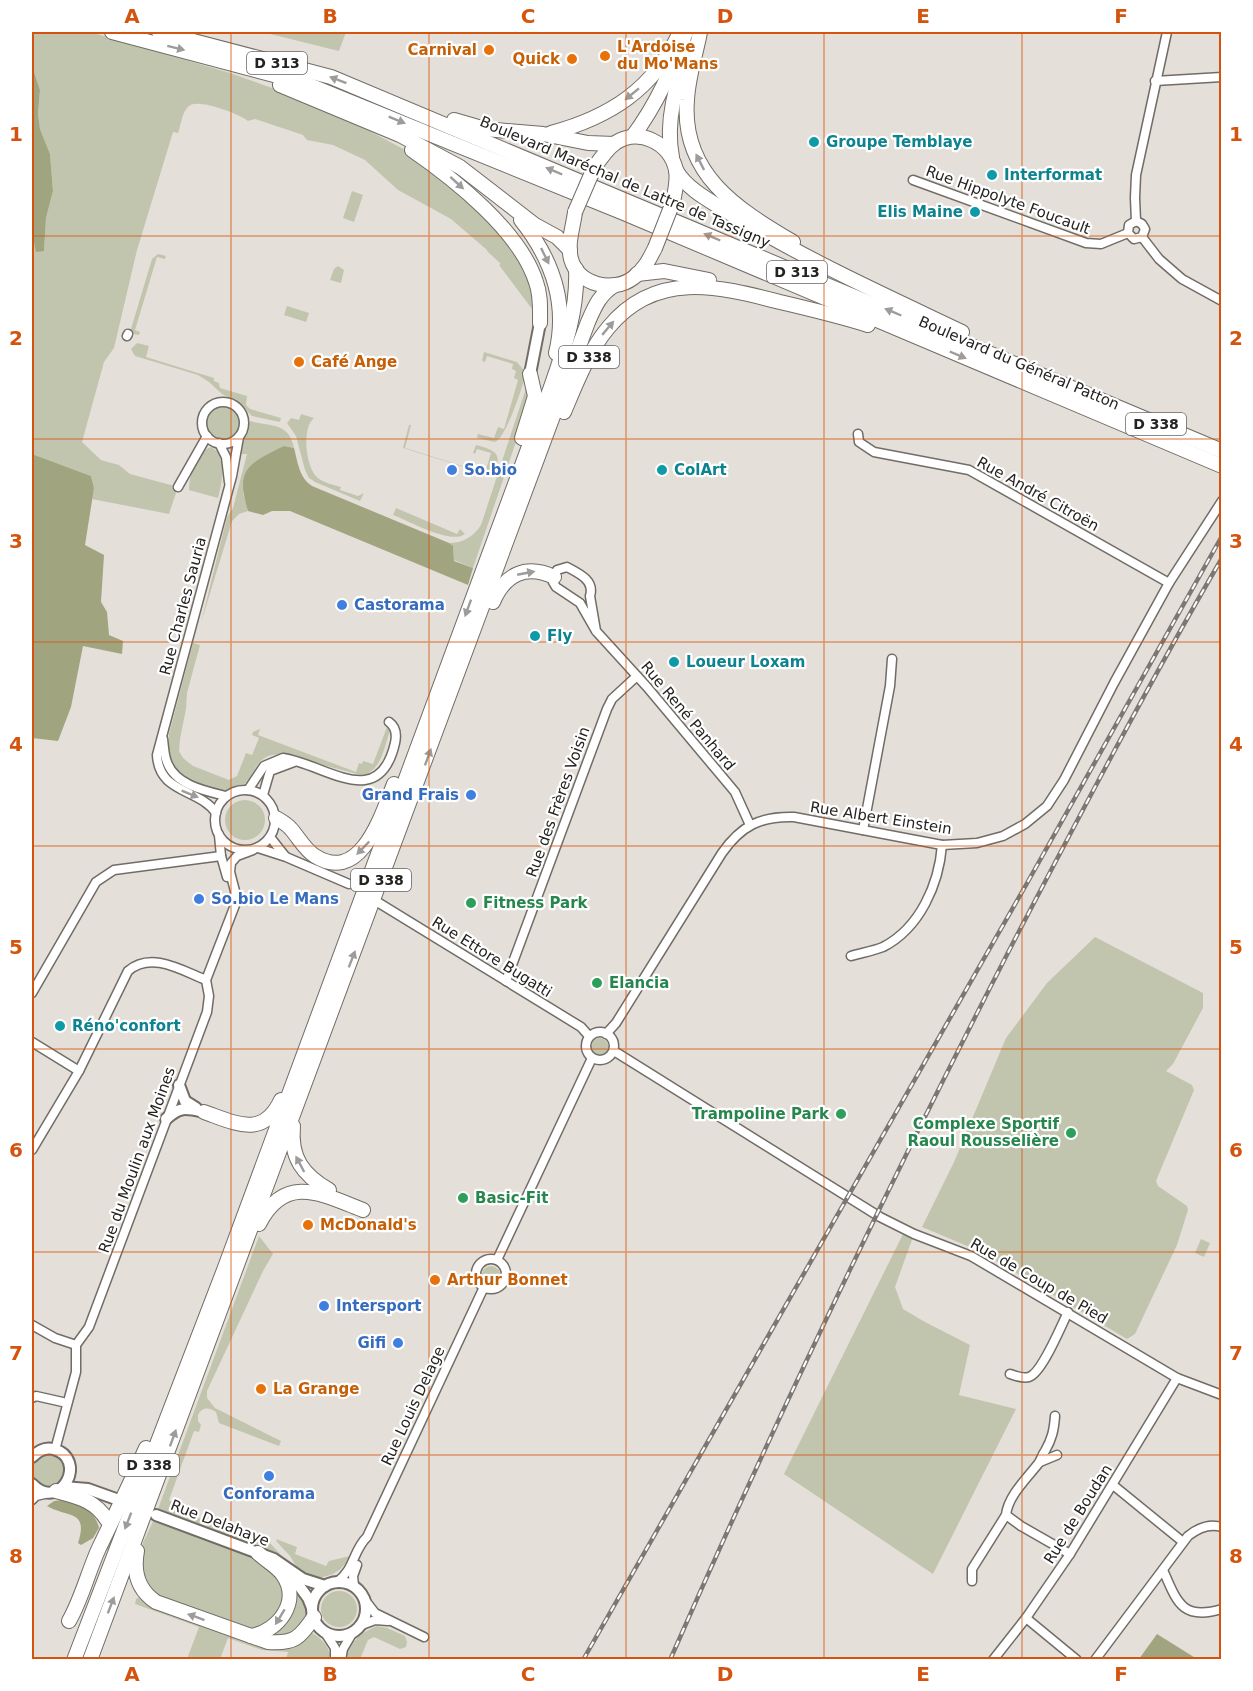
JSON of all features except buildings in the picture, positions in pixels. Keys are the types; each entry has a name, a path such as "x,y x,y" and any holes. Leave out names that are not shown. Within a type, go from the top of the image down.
{"main road":[{"name":"Boulevard Maréchal de Lattre de Tassigny","path":"112,32 304,83 624,213 904,332"},
{"name":"Boulevard Maréchal de Lattre de Tassigny","path":"159,32 331,77 966,342 1102,402"},
{"path":"543,134 585,123 620,104 646,82 662,63 680,32"},
{"path":"633,136 671,73 686,32"},
{"path":"614,144 594,168 575,212 570,250 576,269 582,276 595,283 615,285 624,283 644,267 673,202 676,187 671,131 675,93 698,32"},
{"name":"D 338","path":"698,32 686,108 689,136 701,165 720,192 734,204 834,267 841,276"},
{"name":"D 313","path":"199,54 357,115 400,135 460,167 535,225 557,237 570,250"},
{"path":"393,102 401,99 448,119 485,129 543,134 588,143 614,144 633,136 647,137 655,141 674,164"},
{"name":"D 313","path":"357,115 369,126 412,150 449,176 506,231 528,264 536,281 541,300 540,323"},
{"name":"D 338","path":"674,164 681,178 708,199 803,256 841,276 1073,383 1102,402"},
{"name":"D 313","path":"512,208 543,252 558,290 558,343 530,424 533,431"},
{"name":"D 338","path":"74,1659 224,1270 569,336 576,269"},
{"path":"638,274 657,270 673,272 738,286 792,305"},
{"name":"D 338","path":"497,572 502,552 595,306 605,292 615,285"},
{"name":"D 338","path":"90,1659 497,572 593,348 618,316 632,305 646,297 685,286 726,289 886,331 904,332"},
{"name":"Boulevard du Général Patton","path":"904,332 1211,452"},
{"name":"D 313","path":"519,471 517,453 535,396 530,374"},
{"name":"Boulevard du Général Patton","path":"1102,402 1211,452 1221,466"},
{"path":"468,649 478,637 497,592 509,578 519,573 537,571 554,577"},
{"path":"276,818 289,826 316,857 337,862 358,854 372,837 433,692 448,662"},
{"path":"204,1112 246,1126 261,1123 273,1114 282,1097 311,1020 332,980"},
{"path":"219,1313 235,1287 260,1222 276,1200 293,1192 308,1191 363,1210 312,1180 305,1173 293,1144 294,1112"},
{"path":"69,1621 76,1609 98,1550 118,1512 224,1270"},
{"path":"56,1490 87,1500 98,1508 107,1520"},
{"path":"153,1493 154,1506 135,1560 137,1577 144,1592 156,1602 268,1642 288,1642 302,1634 313,1613"},
{"path":"69,1659 107,1550"},
{"path":"251,1636 268,1632 277,1624 284,1613 289,1597 285,1578 258,1553"}],"street":[{"path":"1136,221 1136,175 1167,32"},
{"path":"1155,81 1221,77"},
{"name":"Rue Hippolyte Foucault","path":"913,180 1086,243 1101,244 1128,233"},
{"path":"1136,221 1129,225 1128,233 1134,239 1142,237"},
{"path":"1136,221 1145,229 1142,237"},
{"path":"1142,237 1159,260 1182,279 1221,301"},
{"name":"D 313","path":"530,374 540,323"},
{"path":"225,402 236,406 243,416 244,427 239,437 232,442 219,443 207,436 202,426 204,415 212,405 225,402"},
{"name":"Rue André Citroën","path":"858,434 859,442 874,452 969,470 1169,583"},
{"path":"178,487 207,436"},
{"name":"Rue Charles Sauria","path":"216,813 206,801 177,789 163,774 157,757 235,464 239,437"},
{"name":"Rue Charles Sauria","path":"219,443 226,457 229,482"},
{"name":"Rue Albert Einstein","path":"606,1034 616,1023 731,841 750,825 772,818 794,817 942,845 977,843 1003,836 1025,824 1047,806 1064,780 1169,583 1221,501"},
{"path":"590,596 580,603 556,587 554,577 557,570 567,567 588,580 592,591 590,596 596,631"},
{"name":"Rue René Panhard","path":"580,603 596,631 637,675 735,792 750,825"},
{"path":"863,830 890,686 892,659"},
{"name":"Rue des Frères Voisin","path":"506,981 607,709 612,699 637,675"},
{"path":"248,790 267,764 283,758 337,776 360,781 369,780 385,767 393,749 396,733 389,722"},
{"name":"Rue Charles Sauria","path":"163,736 167,762 177,777 192,786 226,796"},
{"path":"263,795 270,771 295,762"},
{"path":"235,891 221,856 216,813 221,801 238,790 248,790 263,795 274,809 275,826 270,837 255,849"},
{"path":"219,835 234,848 255,849 286,857 349,884"},
{"path":"270,837 286,857"},
{"path":"851,956 883,947 906,930 922,909 933,889 940,865 942,845"},
{"name":"Rue du Moulin aux Moines","path":"76,1345 89,1328 209,1004 206,980 235,905 235,891 230,872 231,862 237,856 255,849"},
{"path":"32,993 96,882 104,875 114,870 221,856"},
{"name":"Rue Ettore Bugatti","path":"379,903 581,1027 589,1036"},
{"path":"32,1150 79,1071 128,971 134,966 150,961 206,980"},
{"path":"599,1032 606,1034 613,1041 614,1051 604,1060 592,1058 585,1046 589,1036 599,1032"},
{"path":"32,1042 79,1071"},
{"name":"Rue de Coup de Pied","path":"614,1051 841,1194 905,1230 971,1256 1177,1378 1221,1395"},
{"path":"497,1260 588,1071 592,1058"},
{"path":"179,1085 185,1101 204,1112"},
{"path":"166,1119 182,1109 204,1112"},
{"path":"486,1260 497,1260 505,1270 504,1282 497,1288 484,1287 477,1277 477,1269 486,1260"},
{"name":"Rue Louis Delage","path":"337,1582 350,1570 362,1542 367,1537 484,1287"},
{"path":"1010,1374 1030,1377 1038,1370 1068,1312"},
{"path":"32,1325 55,1338 76,1345 77,1367 56,1450"},
{"name":"Rue de Boudan","path":"993,1659 1026,1618 1070,1554 1177,1378"},
{"path":"32,1398 36,1396 67,1403"},
{"path":"1040,1462 1051,1442 1055,1416"},
{"path":"32,1457 43,1449 56,1450 66,1457 79,1484 116,1499"},
{"path":"972,1581 972,1569 1006,1515 1007,1506 1031,1470 1040,1462 1057,1455"},
{"path":"32,1500 56,1490 69,1477 70,1469"},
{"path":"32,1484 38,1490 87,1489"},
{"path":"1113,1485 1184,1542"},
{"name":"Rue Delahaye","path":"156,1515 274,1559 303,1579 325,1586"},
{"path":"1006,1515 1070,1554"},
{"path":"1095,1659 1184,1542 1197,1529 1216,1525 1221,1527"},
{"name":"Rue Louis Delage","path":"354,1586 354,1572 367,1544 367,1537"},
{"name":"Rue Delahaye","path":"274,1559 293,1577 309,1598 313,1613"},
{"path":"1163,1570 1175,1598 1192,1613 1221,1609"},
{"path":"335,1659 335,1648 313,1613 315,1597 325,1586 337,1582 354,1586 375,1613 424,1637"},
{"path":"341,1659 342,1649 366,1614 365,1600"},
{"path":"1026,1618 1077,1659"},
{"path":"324,1631 340,1635 375,1620 402,1627"}],"green space":[{"path":"32,32 90,32 230,73 297,97 407,151 440,174 502,231 530,273 535,313 499,265 501,264 487,250 451,219 398,190 365,160 333,145 307,140 303,135 255,119 248,121 209,105 189,106 183,115 178,133 173,132 137,250 114,348 104,362 82,442 101,460 119,465 130,474 178,487 169,514 92,499 94,488 91,476 32,454 32,233 44,251 46,218 53,191 50,154 40,129 38,114 40,90 32,66"},
{"path":"262,32 346,32 339,51"},
{"path":"32,66 40,90 38,114 40,129 50,154 53,191 46,218 44,251 36,252 32,233"},
{"path":"352,191 363,195 354,222 343,218"},
{"path":"158,254 166,256 165,259 157,257 135,330 140,332 139,335 133,334 131,329 152,259"},
{"path":"338,266 344,270 341,283 330,280 334,269"},
{"path":"287,306 309,313 306,322 284,315"},
{"path":"137,343 149,346 146,357 214,378 220,388 247,396 246,405 250,409 281,418 280,422 252,416 239,403 222,394 198,375 135,356 131,349"},
{"path":"484,352 517,362 526,373 509,422 495,442 477,438 478,434 494,438 498,427 504,429 518,380 514,378 516,371 512,369 513,364 487,356 485,362 482,361"},
{"path":"528,382 532,395 473,568 454,560 453,547 449,543 467,538 481,525"},
{"path":"223,406 235,411 240,423 235,435 223,440 211,435 206,423 211,411"},
{"path":"301,414 314,418 307,430 306,439 308,458 314,473 323,481 341,487 340,490 358,496 364,493 360,501 309,478 296,436 287,423 291,418 299,420"},
{"path":"250,421 272,425 283,430 292,440 294,448 284,446 243,493 248,511 239,514 232,521 201,623 227,517 233,508 247,454 238,454"},
{"path":"409,425 411,425 405,448 485,473 491,453 477,449 475,454 473,453 476,445 483,447 493,451 498,458 493,476 403,448"},
{"path":"284,446 294,448 302,474 312,486 453,546 454,561 473,568 468,585 290,511 272,511 263,515 248,511 244,497 244,476 253,463"},
{"path":"211,447 218,452 222,464 222,481 218,498 189,490 190,478 197,459"},
{"path":"32,454 91,476 94,488 85,545 104,555 101,602 107,612 109,635 123,641 122,654 83,646 71,707 58,741 32,738"},
{"path":"396,508 457,534 460,529 465,534 450,537 430,531 393,515"},
{"path":"193,643 200,645 187,693 179,751 183,758 193,766 229,780 237,776 246,753 252,755 259,738 252,735 253,732 260,729 258,735 356,772 359,763 362,764 363,761 373,764 387,727 390,731 373,770 361,775 285,755 274,755 260,762 248,780 236,789 220,790 202,786 185,777 171,762 169,734"},
{"path":"245,800 253,801 259,806 264,812 264,828 259,834 253,839 245,840 237,839 231,834 226,828 225,820 226,812 231,806 237,801"},
{"name":"Complexe Sportif Raoul Rousselière","path":"1095,937 1203,993 1203,1008 1173,1064 1166,1071 1192,1085 1194,1090 1156,1181 1158,1186 1187,1206 1188,1210 1177,1245 1135,1334 1127,1339 996,1261 922,1227 954,1162 1006,1038 1047,983"},
{"path":"599,1038 606,1041 609,1048 606,1055 599,1058 592,1055 589,1048 592,1041"},
{"path":"905,1230 914,1234 895,1287 903,1309 970,1345 959,1395 1016,1409 933,1574 784,1474"},
{"path":"259,1236 273,1254 207,1391 207,1398 215,1408 281,1441 279,1446 219,1423 216,1412 204,1409 198,1415 201,1425 199,1432 194,1431 169,1500 173,1503 172,1508 266,1543 267,1540 281,1555 158,1509"},
{"path":"1201,1239 1210,1243 1204,1257 1195,1253"},
{"path":"491,1266 497,1269 500,1275 497,1281 491,1284 485,1281 482,1275 485,1269"},
{"path":"48,1454 60,1459 65,1471 60,1483 48,1488 36,1483 31,1471 36,1459"},
{"path":"54,1501 74,1502 90,1512 99,1528 93,1538 81,1545 78,1543 81,1525 78,1520 74,1516 47,1506"},
{"path":"156,1515 274,1559 312,1608 288,1642 156,1602 135,1560"},
{"path":"276,1539 297,1547 295,1554 326,1566 329,1561 350,1556 335,1573 313,1579 298,1569"},
{"path":"339,1591 352,1596 357,1609 352,1622 339,1627 326,1622 321,1609 326,1596"},
{"path":"140,1597 259,1644 311,1632 325,1643 330,1659 286,1659 288,1652 262,1650 228,1638 220,1659 187,1659 199,1627 135,1604 136,1599"},
{"path":"377,1626 405,1636 406,1647 400,1649 374,1637 368,1640 360,1659 346,1660 353,1643 366,1631"},
{"path":"1157,1634 1197,1659 1139,1659"}],"tunnel":[{"path":"107,1550 108,1528"}],"railway":[{"path":"583,1660 1026,885 1222,536"},
{"path":"670,1660 794,1387 925,1117 1091,795 1222,558"}],"place":[{"name":"Carnival","path":"489,50"},
{"name":"L'Ardoise du Mo'Mans","path":"605,56"},
{"name":"Quick","path":"572,59"},
{"name":"Groupe Temblaye","path":"814,142"},
{"name":"Interformat","path":"992,175"},
{"name":"Elis Maine","path":"975,212"},
{"name":"Café Ange","path":"299,362"},
{"name":"So.bio","path":"452,470"},
{"name":"ColArt","path":"662,470"},
{"name":"Castorama","path":"342,605"},
{"name":"Fly","path":"535,636"},
{"name":"Loueur Loxam","path":"674,662"},
{"name":"Grand Frais","path":"471,795"},
{"name":"So.bio Le Mans","path":"199,899"},
{"name":"Fitness Park","path":"471,903"},
{"name":"Elancia","path":"597,983"},
{"name":"Réno'confort","path":"60,1026"},
{"name":"Trampoline Park","path":"841,1114"},
{"name":"Complexe Sportif Raoul Rousselière","path":"1071,1133"},
{"name":"Basic-Fit","path":"463,1198"},
{"name":"McDonald's","path":"308,1225"},
{"name":"Arthur Bonnet","path":"435,1280"},
{"name":"Intersport","path":"324,1306"},
{"name":"Gifi","path":"398,1343"},
{"name":"La Grange","path":"261,1389"},
{"name":"Conforama","path":"269,1476"}]}
